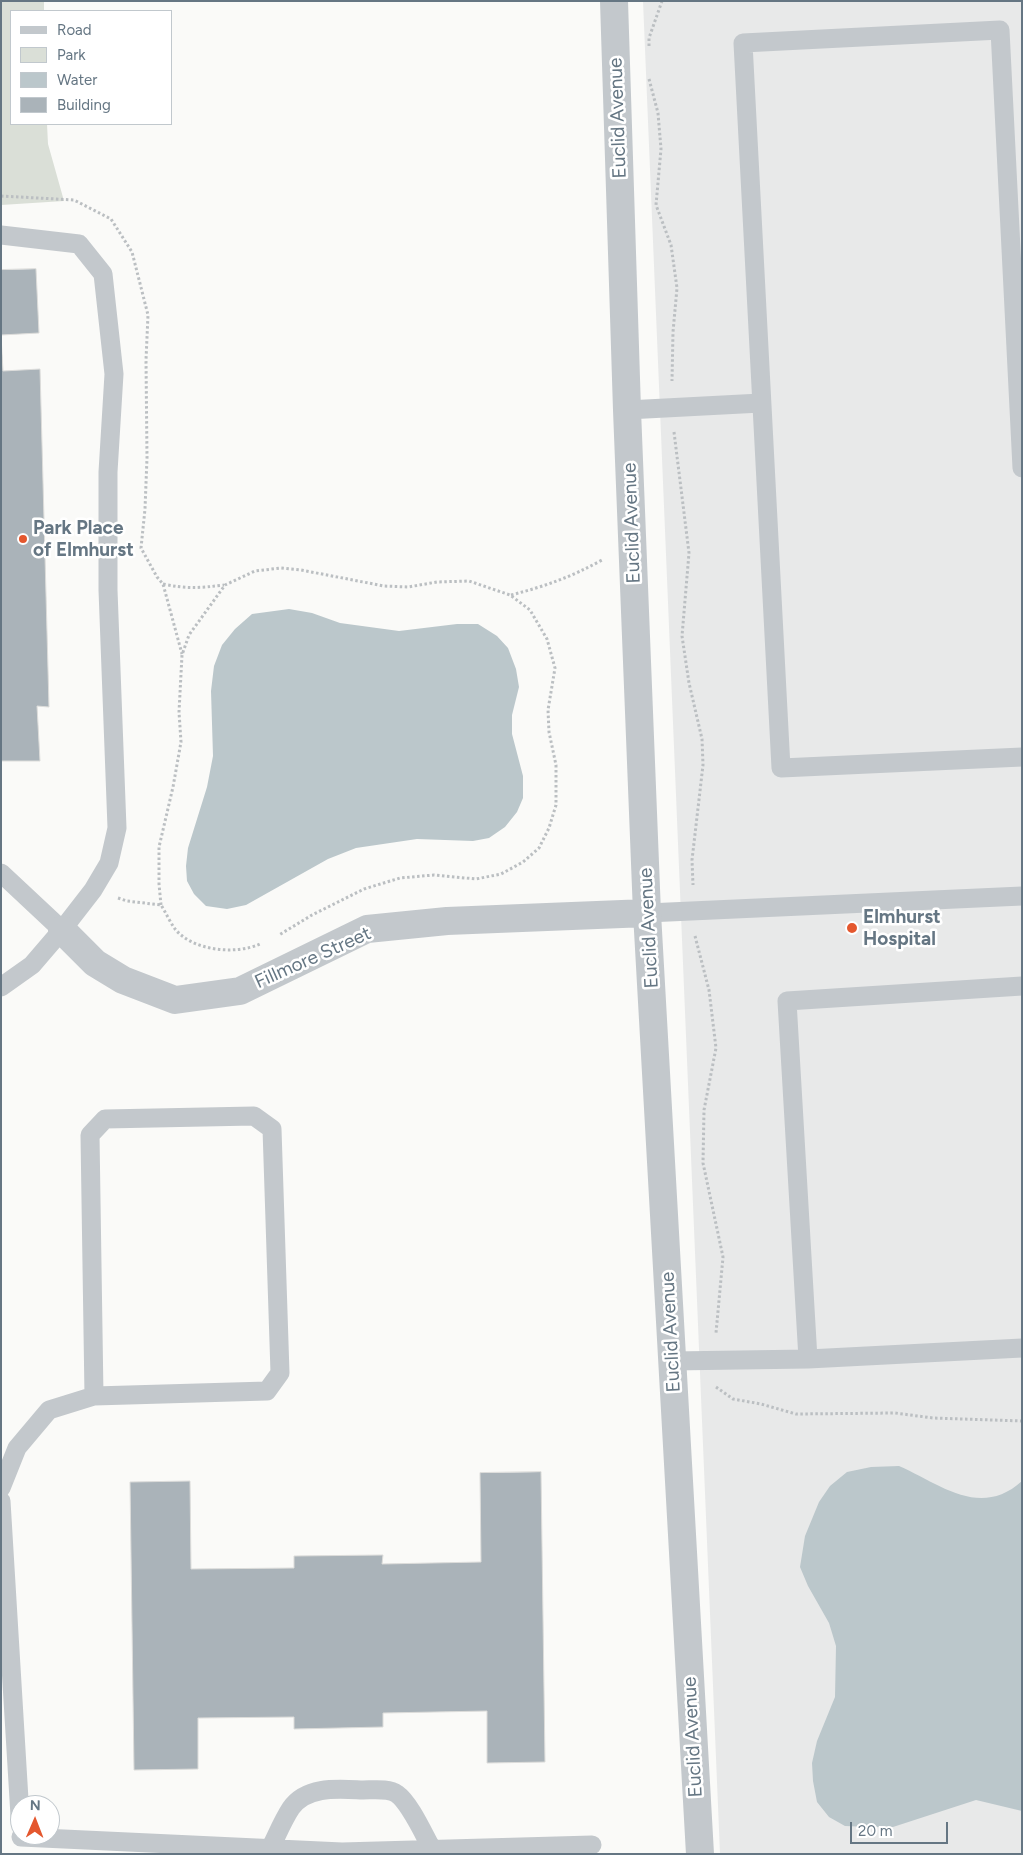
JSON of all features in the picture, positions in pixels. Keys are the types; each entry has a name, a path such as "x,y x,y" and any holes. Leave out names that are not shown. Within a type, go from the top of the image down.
{"street":[{"name":"Euclid Avenue","path":"614,1 627,410 647,913 700,1854"},
{"name":"Fillmore Street","path":"62,930 95,963 123,980 175,1000 240,991 367,929 447,921 647,913"}],"lane":[{"path":"1022,468 1000,30 743,43 781,768 1022,757"},
{"path":"1,235 79,244 103,274 114,374 108,472 108,580 117,828 109,863 94,890 32,965 1,987"},
{"path":"627,410 762,403"},
{"path":"1,873 62,930"},
{"path":"647,913 1022,896"},
{"path":"808,1359 787,1001 1022,986"},
{"path":"1,1488 17,1448 49,1410 94,1396 267,1390 280,1373 272,1129 254,1116 104,1119 90,1135 94,1396"},
{"path":"672,1361 808,1359 1022,1348"},
{"path":"1,1501 19,1795"},
{"path":"270,1849 292,1806 318,1790 341,1789 386,1790 396,1793 404,1801 432,1850"},
{"path":"60,1843 342,1852 592,1845"}],"path":[{"path":"648,53 649,38 662,1"},
{"path":"649,78 658,113 662,149 656,205 671,245 677,288 673,332 674,433 689,553 682,636 689,683 702,739 703,765 692,860 695,941 709,990 716,1048 704,1110 703,1163 723,1257 715,1344 716,1388 733,1399 761,1404 796,1414 895,1414 933,1418 1022,1421"},
{"path":"510,595 546,586 575,574 632,544"},
{"path":"163,584 200,589 225,585 256,571 281,568 384,586 408,587 437,582 470,581 510,595 530,610 547,639 555,668 548,710 549,732 556,765 556,805 549,828 539,848 523,862 501,874 476,879 434,875 400,878 364,889 312,915 274,938"},
{"path":"225,585 189,635 182,655 179,712 181,742 170,802 159,847 159,884 162,905 176,930 196,945 220,950 250,949 266,942"},
{"path":"94,890 127,901 162,905"}],"shaded area":[{"name":"Elmhurst Hospital","path":"643,1 1022,1 1022,1854 720,1854"}],"green space":[{"path":"1,1 44,1 44,10 10,10 10,125 47,125 48,144 64,201 1,205"}],"water":[{"path":"289,609 312,613 340,623 399,631 457,624 478,624 497,636 508,648 516,669 519,687 512,715 512,734 523,776 523,798 517,812 505,827 489,838 473,841 417,839 356,848 328,859 246,905 227,909 206,906 194,894 187,881 186,866 188,848 207,787 213,756 211,691 214,666 222,645 235,629 252,614"},
{"path":"899,1466 945,1489 975,1498 991,1497 1006,1492 1022,1481 1022,1811 976,1800 893,1827 845,1826 829,1817 817,1802 812,1763 817,1741 835,1697 836,1646 829,1623 808,1586 800,1567 805,1536 819,1502 830,1486 847,1472 871,1467"}],"building":[{"path":"36,269 39,333 1,335 1,270"},
{"name":"Park Place of Elmhurst","path":"1,336 3,371 40,369 49,707 37,706 40,761 1,761"},
{"path":"541,1472 545,1762 487,1763 487,1711 383,1713 383,1727 294,1729 294,1717 198,1718 198,1769 134,1770 130,1482 190,1481 191,1569 294,1568 294,1556 383,1555 382,1564 481,1562 480,1473"}],"place":[{"name":"Park Place of Elmhurst","path":"23,539"},
{"name":"Elmhurst Hospital","path":"852,928"}]}
